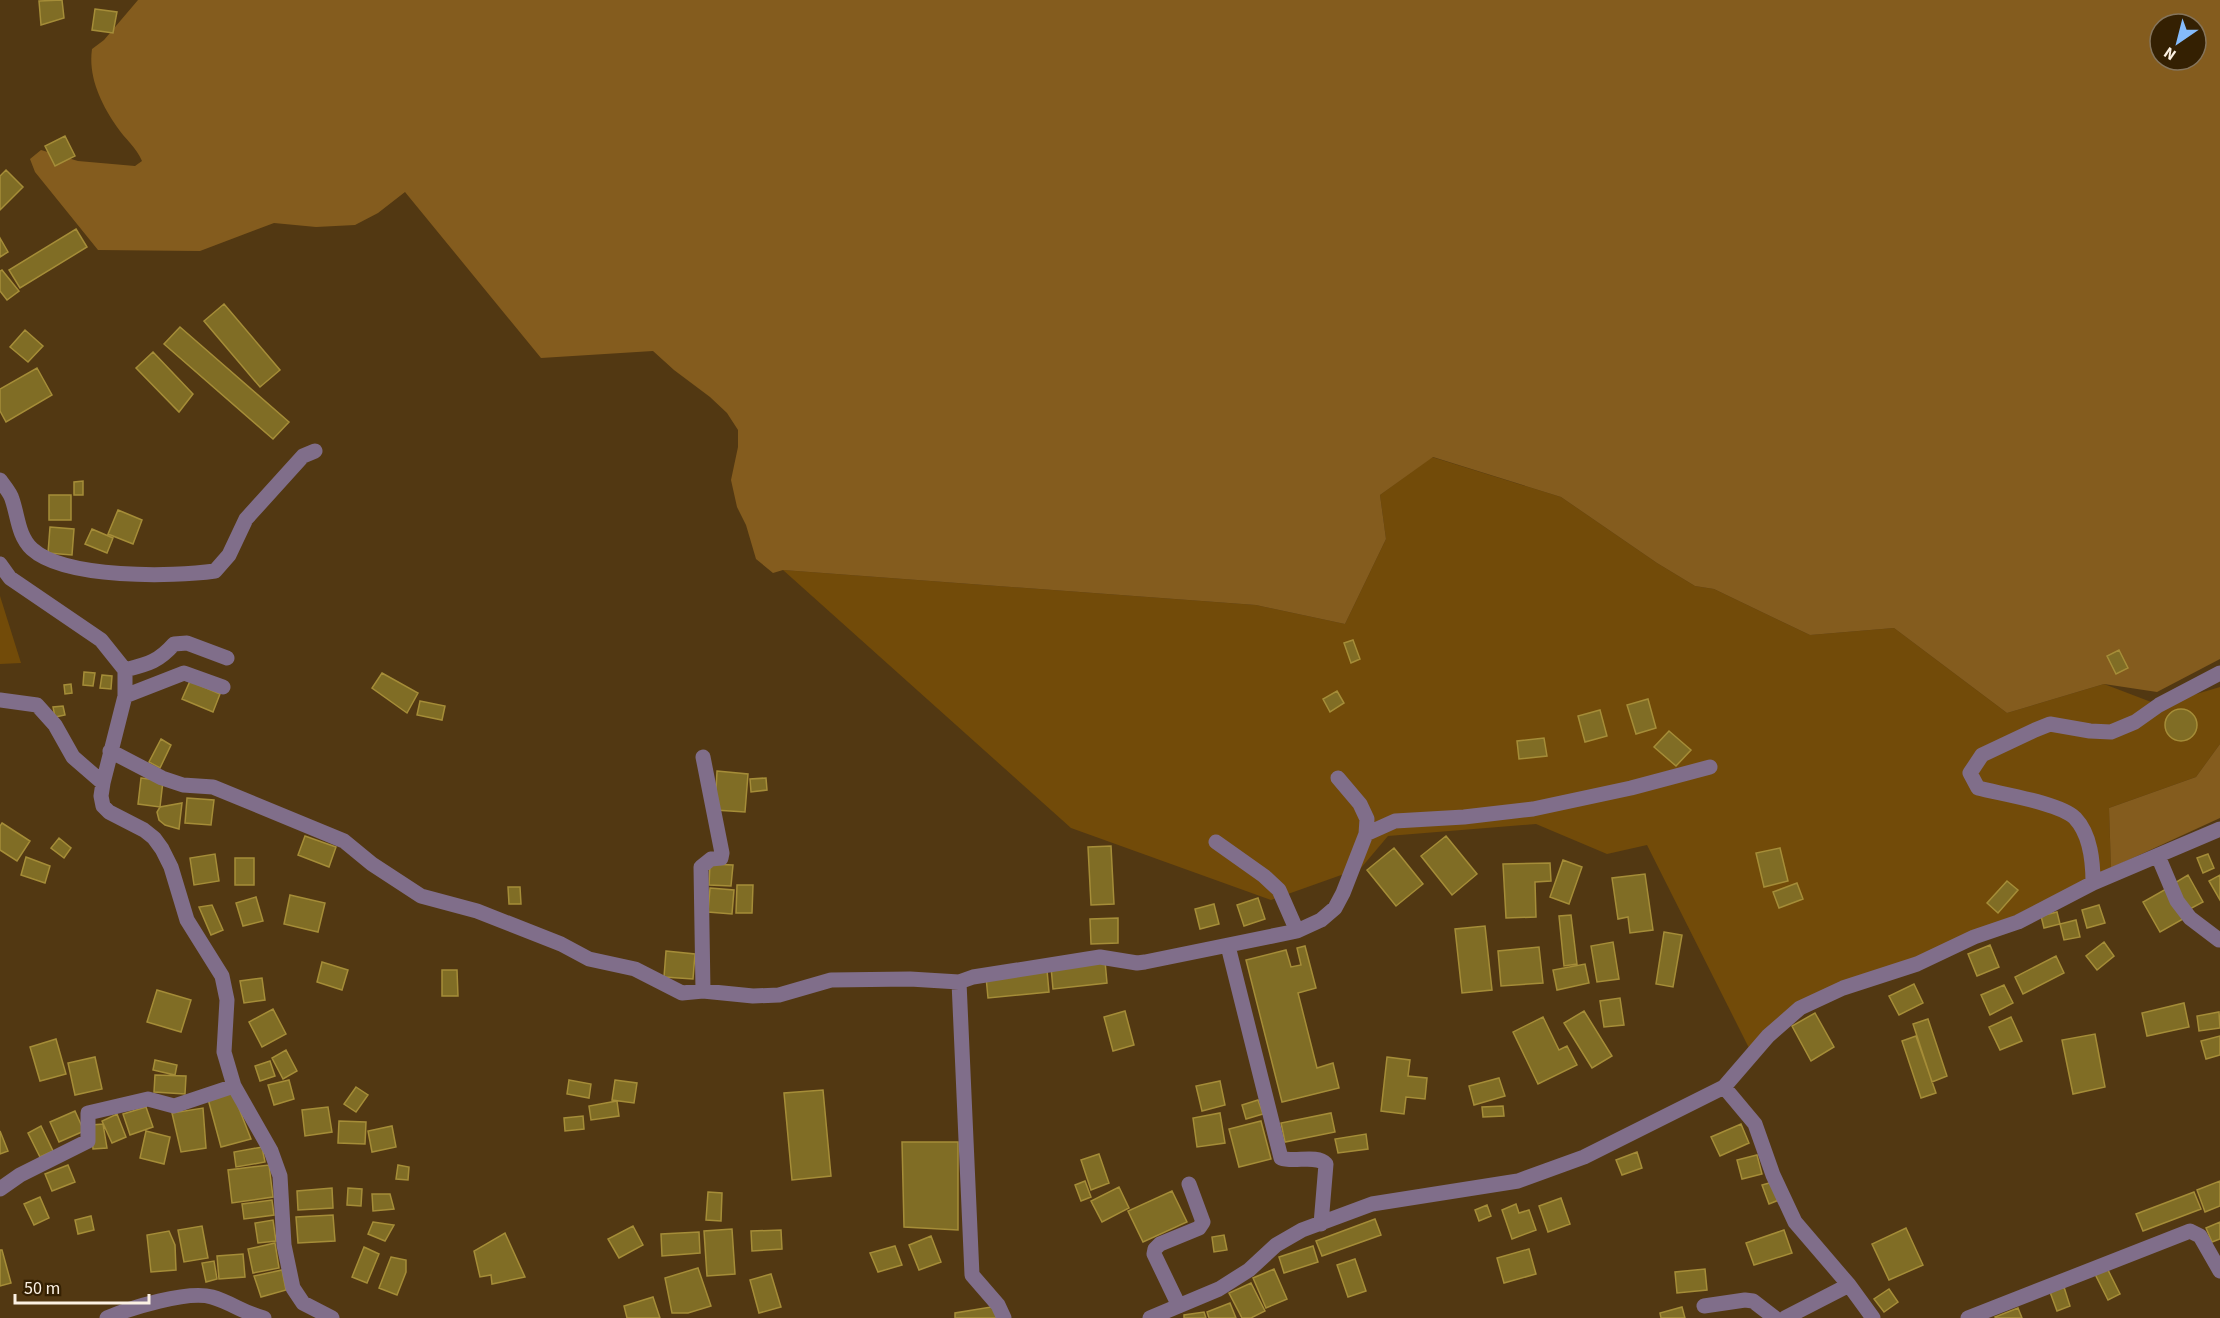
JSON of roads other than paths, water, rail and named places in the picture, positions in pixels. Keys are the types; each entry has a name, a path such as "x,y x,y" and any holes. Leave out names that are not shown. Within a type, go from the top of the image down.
{"street":[{"path":"0,480 11,496 21,534 32,549 47,558 71,566 127,574 188,575 215,571 229,555 246,519 303,456 315,451"},
{"path":"0,564 10,578 101,640 124,670 125,696 103,783 101,796 103,806 109,812 144,830 162,849 171,867 187,920 222,975 227,1000 224,1052 234,1086 271,1151 280,1176 284,1245 293,1288 303,1303 333,1318"},
{"path":"124,670 150,664 163,657 174,644 188,643 227,657"},
{"path":"125,696 184,673 224,687"},
{"path":"2093,884 2093,857 2075,819 2060,809 1978,788 1970,773 1982,755 2050,724 2111,732 2135,722 2159,705 2220,673"},
{"path":"0,700 37,705 55,725 73,757 103,783"},
{"path":"110,752 162,778 183,785 213,787 344,841 372,864 421,896 477,911 561,944 589,958 635,969 682,993 703,992 753,996 779,995 831,980 910,979 959,982 973,977 1100,957 1137,963 1297,931 1321,920 1335,908 1365,834 1366,819 1360,804 1338,778"},
{"path":"703,757 722,853 721,858 711,859 701,867 703,992"},
{"path":"1365,834 1395,821 1464,817 1533,809 1631,788 1710,767"},
{"path":"1150,1318 1219,1289 1249,1270 1276,1245 1302,1230 1372,1204 1518,1180 1584,1157 1724,1087 1768,1036 1800,1008 1843,988 1917,964 1974,937 2018,922 2093,884 2220,829"},
{"path":"1216,842 1264,876 1279,890 1297,931"},
{"path":"2158,856 2177,900 2190,918 2219,940"},
{"path":"1228,946 1281,1158 1298,1161 1318,1160 1326,1164 1321,1224"},
{"path":"959,982 972,1275 998,1305 1004,1318"},
{"path":"0,1189 20,1175 88,1141 88,1113 148,1099 174,1106 234,1086"},
{"path":"1724,1087 1755,1124 1773,1175 1795,1222 1849,1285 1873,1318"},
{"path":"1179,1306 1154,1254 1160,1244 1199,1228 1203,1222 1189,1184"},
{"path":"1968,1318 2190,1231 2200,1236 2220,1271"},
{"path":"1785,1318 1849,1285"},
{"path":"107,1318 130,1308 183,1297 210,1296 264,1318"},
{"path":"1704,1306 1745,1300 1753,1301 1775,1318"}]}
